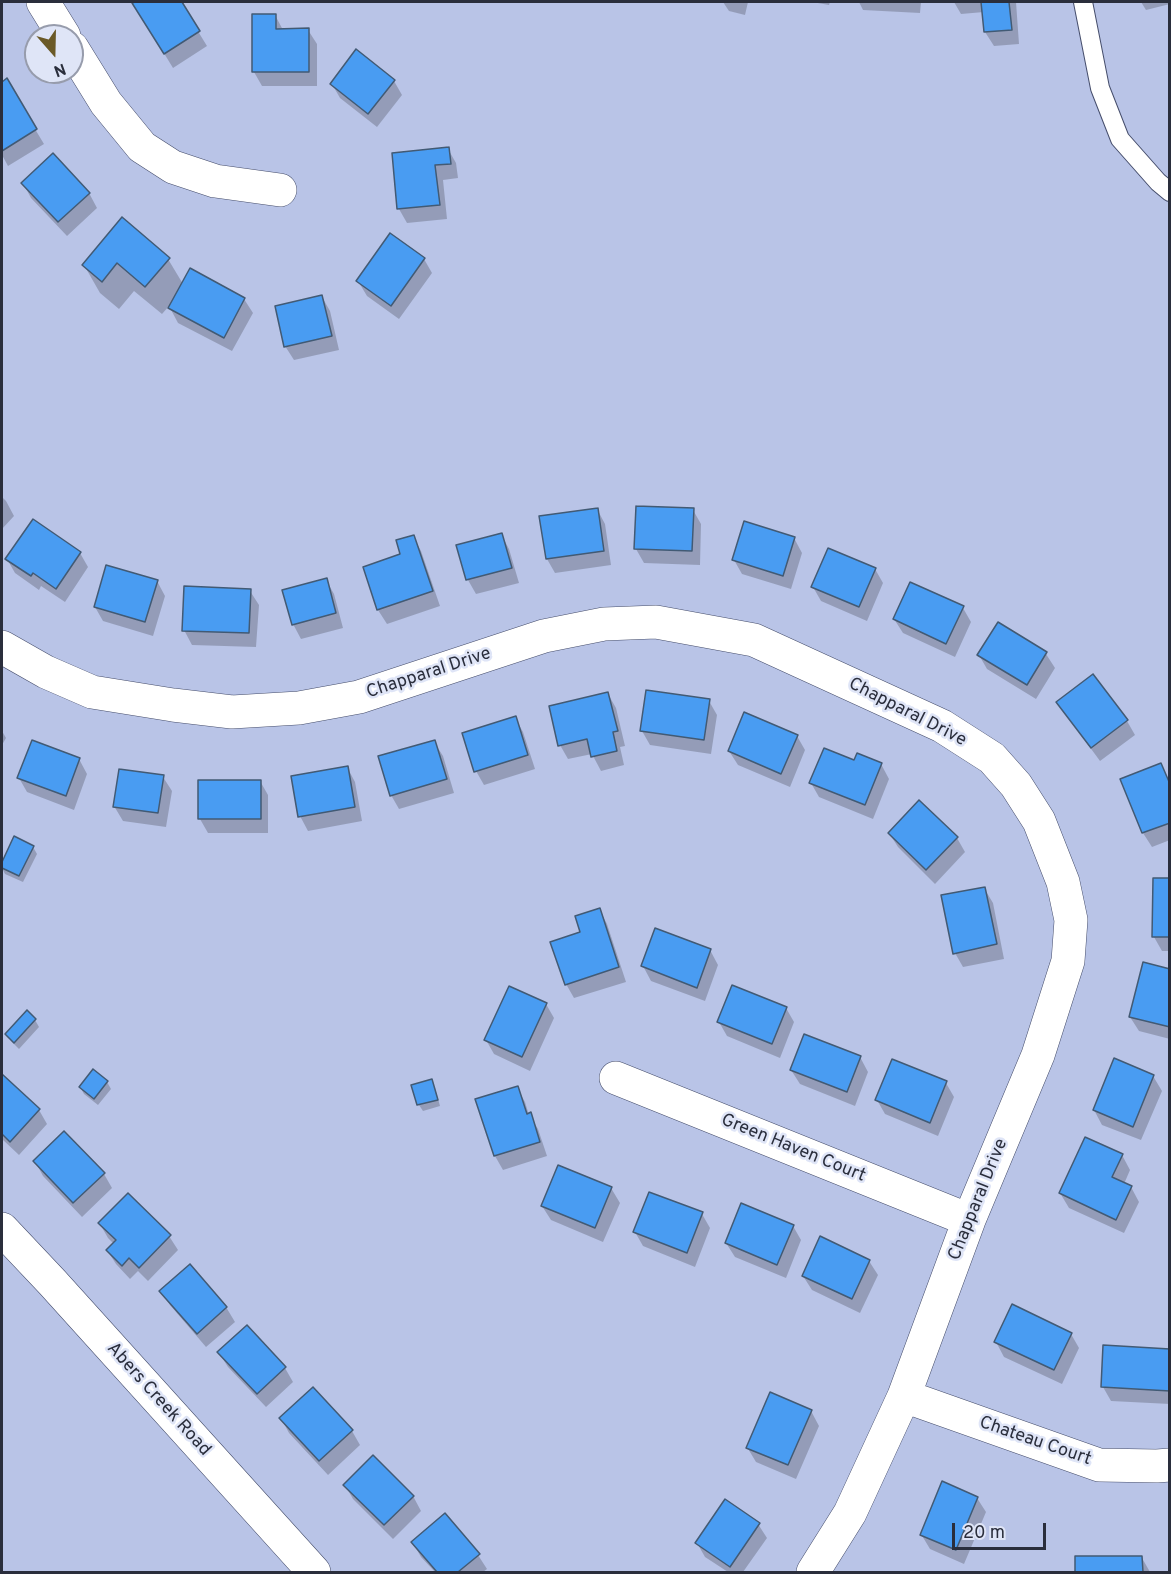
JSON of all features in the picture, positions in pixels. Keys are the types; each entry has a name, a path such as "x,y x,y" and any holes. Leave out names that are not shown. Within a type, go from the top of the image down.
{"street":[{"path":"43,2 57,24"},
{"path":"84,67 106,103 142,147 173,167 215,181 280,190"},
{"name":"Chapparal Drive","path":"2,646 46,672 92,692 232,712 299,708 359,697 544,636 604,624 656,622 754,640 942,726 992,758 1017,785 1039,821 1063,882 1071,920 1068,961 1038,1055 969,1220 903,1396 850,1513 813,1572"},
{"name":"Green Haven Court","path":"616,1078 969,1220"},
{"name":"Abers Creek Road","path":"2,1229 310,1571"},
{"name":"Chateau Court","path":"903,1396 1099,1465 1170,1465"}],"lane":[{"path":"1083,2 1100,88 1120,139 1158,182 1170,192"}],"building":[{"path":"182,2 200,31 164,54 132,3"},
{"path":"981,2 1009,2 1012,30 984,32"},
{"path":"252,14 276,14 276,29 309,28 309,72 252,72"},
{"path":"356,49 395,80 368,114 330,84"},
{"path":"7,78 37,129 2,151 2,82"},
{"path":"449,147 451,164 435,165 440,205 397,209 392,153"},
{"path":"53,153 90,193 58,222 21,183"},
{"path":"122,217 170,258 145,287 117,263 102,282 82,265"},
{"path":"390,233 425,258 391,306 356,281"},
{"path":"190,268 245,298 224,338 168,308"},
{"path":"322,295 332,336 284,347 275,306"},
{"path":"636,506 694,508 692,551 634,549"},
{"path":"598,508 604,551 546,559 539,516"},
{"path":"33,519 81,552 56,589 33,573 31,576 5,559"},
{"path":"744,521 795,537 783,576 732,560"},
{"path":"502,533 512,568 466,580 456,545"},
{"path":"414,535 433,591 377,610 363,567 400,554 396,540"},
{"path":"828,548 876,568 859,607 811,587"},
{"path":"106,565 158,580 145,622 94,607"},
{"path":"327,578 336,613 292,625 282,590"},
{"path":"910,582 964,606 946,644 893,619"},
{"path":"184,586 251,589 249,633 182,631"},
{"path":"998,622 1047,652 1027,685 977,655"},
{"path":"1093,674 1128,720 1091,748 1056,702"},
{"path":"646,690 710,699 704,740 640,731"},
{"path":"608,692 618,731 613,732 617,751 591,757 587,739 558,746 549,706"},
{"path":"744,712 798,735 781,774 728,751"},
{"path":"516,716 528,755 474,772 462,733"},
{"path":"32,740 80,758 66,796 17,778"},
{"path":"435,740 447,779 390,796 378,756"},
{"path":"824,748 854,760 857,753 882,763 865,805 809,783"},
{"path":"1161,763 1170,784 1170,823 1142,833 1120,779"},
{"path":"348,766 355,807 298,817 291,776"},
{"path":"119,769 164,775 158,813 113,807"},
{"path":"198,780 261,780 261,819 198,819"},
{"path":"919,800 958,837 926,870 888,833"},
{"path":"14,836 34,846 19,876 2,868 2,862"},
{"path":"1153,878 1170,878 1170,937 1152,937"},
{"path":"985,887 997,944 953,954 941,895"},
{"path":"600,908 619,967 565,985 550,942 580,932 575,916"},
{"path":"655,928 711,949 697,988 641,966"},
{"path":"1143,962 1170,969 1170,1027 1129,1017"},
{"path":"732,985 787,1007 772,1044 717,1022"},
{"path":"509,986 547,1003 522,1057 484,1040"},
{"path":"27,1010 36,1019 14,1043 5,1034"},
{"path":"804,1034 861,1056 847,1092 790,1070"},
{"path":"1114,1058 1154,1075 1133,1127 1093,1110"},
{"path":"892,1059 947,1081 930,1123 875,1100"},
{"path":"93,1069 108,1081 94,1099 79,1087"},
{"path":"2,1074 40,1109 10,1142 2,1134"},
{"path":"432,1079 438,1100 417,1105 411,1085"},
{"path":"518,1086 527,1114 531,1112 540,1142 494,1156 475,1099"},
{"path":"64,1131 105,1173 73,1203 33,1161"},
{"path":"1085,1137 1123,1154 1112,1177 1132,1186 1116,1220 1059,1193"},
{"path":"558,1165 612,1187 595,1228 541,1206"},
{"path":"649,1192 703,1212 687,1253 633,1232"},
{"path":"128,1193 171,1235 139,1268 129,1258 122,1266 106,1250 116,1240 98,1223"},
{"path":"741,1203 794,1225 777,1265 725,1243"},
{"path":"820,1236 870,1260 852,1299 802,1276"},
{"path":"190,1264 227,1307 197,1334 159,1291"},
{"path":"1012,1304 1072,1333 1054,1370 994,1342"},
{"path":"247,1325 286,1367 257,1394 217,1352"},
{"path":"1103,1345 1170,1349 1170,1391 1101,1387"},
{"path":"313,1387 353,1430 319,1461 279,1418"},
{"path":"770,1392 812,1410 788,1465 746,1448"},
{"path":"373,1455 414,1496 384,1525 343,1485"},
{"path":"942,1481 978,1497 956,1550 920,1535"},
{"path":"725,1499 760,1523 730,1567 695,1543"},
{"path":"445,1513 480,1554 458,1572 437,1572 411,1542"},
{"path":"1075,1556 1142,1556 1143,1572 1075,1572"}]}
